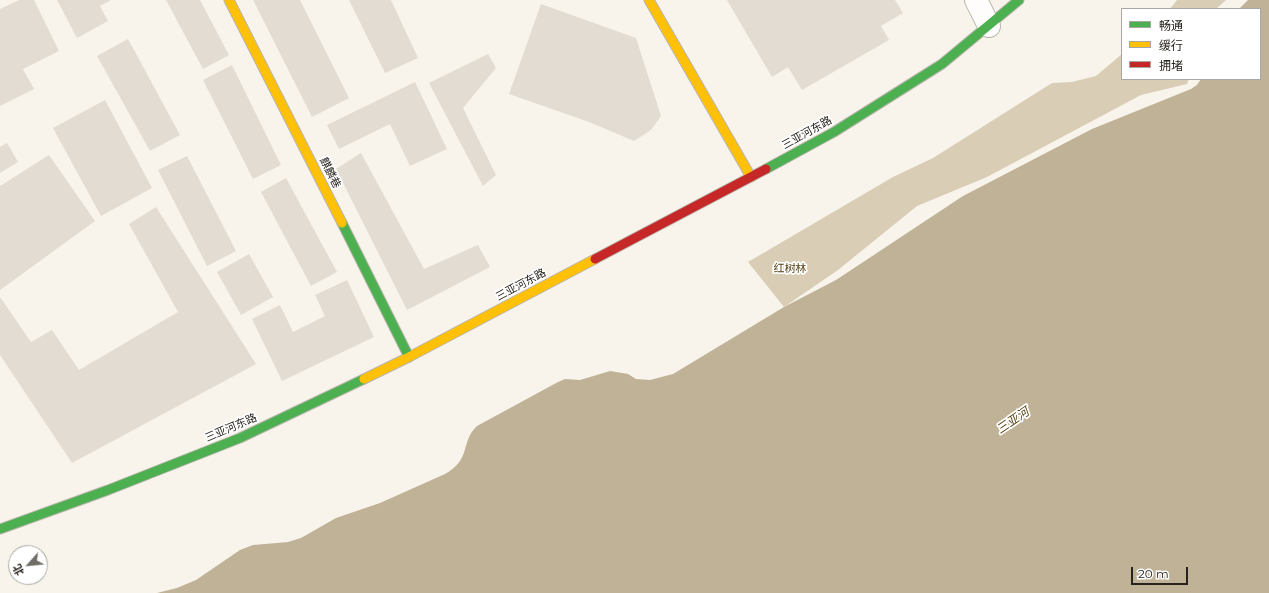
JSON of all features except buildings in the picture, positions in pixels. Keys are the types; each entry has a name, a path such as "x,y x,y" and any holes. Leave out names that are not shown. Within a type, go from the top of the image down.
{"street":[{"name":"麒麟巷","path":"229,0 409,357"},
{"path":"649,0 751,177"},
{"path":"976,0 989,26"},
{"name":"三亚河东路","path":"0,529 108,490 240,438 409,357 834,132 936,68 1019,0"}],"green space":[{"path":"1177,0 1226,0 1217,8 1171,8"},
{"name":"红树林","path":"1121,55 1121,80 1189,80 1187,84 1141,95 987,177 917,206 838,270 784,307 748,262 893,177 933,158 1052,83 1072,82 1096,76"}],"water":[{"name":"三亚河","path":"1248,0 1269,0 1269,593 157,593 177,588 196,580 240,550 253,545 288,542 301,538 336,518 380,503 445,474 459,462 463,456 469,438 477,426 565,379 580,380 610,371 628,374 636,379 650,380 673,374 784,307 836,280 963,196 1092,129 1191,89 1197,85 1200,80 1261,80 1261,8 1240,8"}],"traffic: fast":[{"path":"766,169 834,132 942,64 1019,0"},
{"path":"342,223 409,357"},
{"path":"0,529 108,490 240,438 364,379"}],"traffic: slow":[{"path":"229,0 342,223"},
{"path":"649,0 751,177"},
{"path":"364,379 409,357 595,259"}],"traffic: jam":[{"path":"595,259 766,169"}]}
